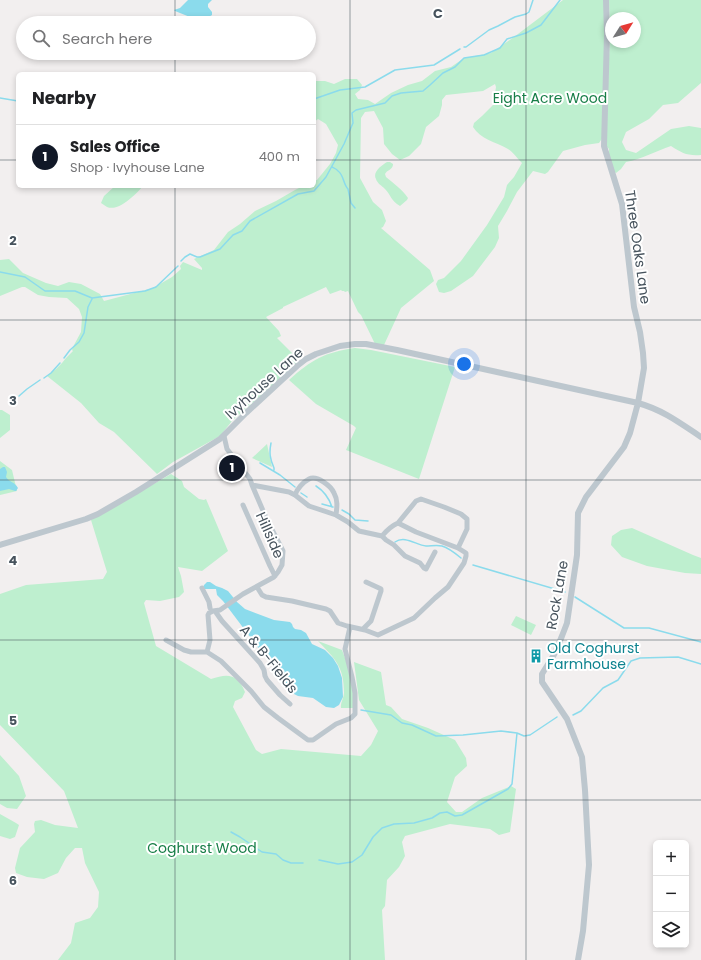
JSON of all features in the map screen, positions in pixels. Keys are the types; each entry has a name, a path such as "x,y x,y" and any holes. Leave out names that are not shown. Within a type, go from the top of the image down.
{"street":[{"name":"Three Oaks Lane","path":"606,0 607,34 604,146 622,204 634,307 643,353 644,368 638,403"},
{"name":"Ivyhouse Lane","path":"0,545 92,517 117,503 217,442 246,413 303,361 325,350 350,344 366,344 423,355 638,403 651,407 667,415 701,438"},
{"name":"Rock Lane","path":"578,960 583,931 589,865 582,757 567,719 542,682 542,674 555,653 567,623 577,555 578,513 586,497 624,447 630,433 638,403"},
{"path":"207,652 210,640 208,615 212,609 218,611 243,594 275,576 282,565 283,551 267,520 248,476 228,449 224,436"},
{"path":"217,442 228,449"},
{"path":"295,495 297,490 308,479 315,478 328,485 335,494 337,506 336,515"},
{"path":"252,484 289,492 309,506 336,515 359,531 382,536 394,545 404,556 420,563 426,569 435,552"},
{"path":"382,536 388,529 398,523 416,501 421,499 461,514 467,519 467,529 458,548"},
{"name":"Hillside","path":"243,504 275,576"},
{"path":"257,587 262,595 266,597 326,609 330,611 338,623 363,629 378,635 382,634 414,618 448,588 464,563 466,556 466,553 458,548 416,532 398,523"},
{"path":"363,629 371,621 381,592 381,589 366,582"},
{"name":"A & B-Fields","path":"202,588 212,609 260,663 267,680 290,704"},
{"path":"166,640 184,650 191,652 207,652 221,661 251,691 264,707 308,740 312,740 336,724 351,718 355,714 355,693 345,649 350,627"}],"green space":[{"name":"Eight Acre Wood","path":"563,0 605,0 603,137 599,143 563,151 545,174 533,171 517,192 498,226 499,238 495,247 473,276 451,291 444,293 439,292 436,284 438,280 444,278 461,261 487,225 504,197 507,185 514,177 522,163 510,150 480,135 473,127 474,123 493,105 496,87 495,84 483,91 446,95 442,100 439,116 426,127 421,144 409,156 400,160 392,154 384,144 383,128 374,111 365,112 361,118 360,178 373,202 382,210 386,221 381,228 430,270 434,281 401,308 384,345 375,344 348,291 345,292 341,290 330,294 326,287 283,307 266,317 279,331 281,336 277,338 297,358 298,363 232,421 220,436 173,462 157,474 114,432 99,423 81,403 47,376 73,351 74,345 81,332 82,317 79,309 67,298 38,295 25,287 0,296 0,260 9,259 23,273 46,283 58,286 69,282 81,284 100,294 104,301 153,288 172,277 181,269 180,266 183,262 202,270 194,259 214,250 228,232 255,211 299,188 316,188 316,180 330,164 336,153 338,145 326,124 318,119 316,120 316,81 325,81 334,84 345,79 357,79 362,85 360,90 355,94 358,99 368,100 375,104 391,93 408,85 422,81 435,71 451,67 464,58 491,53"},
{"path":"609,0 701,0 701,83 678,103 663,105 649,119 626,132 622,142 626,150 636,153 671,129 689,126 701,128 701,155 685,154 671,146 626,162 616,173 613,171 609,157 606,134 609,48 641,48 641,12 609,12"},
{"path":"387,162 390,162 393,165 392,168 385,174 386,177 408,198 400,206 378,183 375,176 376,171"},
{"path":"113,188 141,188 122,205 117,207 107,207 101,203 104,196"},
{"path":"355,348 455,367 419,479 346,450 356,428 316,404 289,380 304,367 319,358 335,352"},
{"path":"0,410 10,415 10,430 0,438"},
{"path":"267,444 272,467 252,458"},
{"path":"0,461 12,470 17,491 0,495"},
{"name":"Coghurst Wood","path":"171,474 182,481 184,487 199,499 206,499 228,551 202,571 178,567 184,592 179,597 160,601 146,600 144,603 156,646 211,679 222,676 232,676 236,678 245,692 242,698 235,701 233,707 256,750 262,754 281,749 361,756 371,745 378,731 359,700 354,662 381,672 386,705 391,707 402,719 428,728 455,740 466,758 467,766 455,777 447,802 456,812 462,812 482,798 511,786 516,789 510,832 499,835 490,829 450,824 405,836 402,842 405,856 399,867 387,880 385,906 382,910 385,960 58,960 71,943 75,923 90,918 98,907 99,892 85,863 82,848 75,848 66,858 58,873 44,879 27,877 16,873 15,868 20,848 35,832 35,821 41,820 55,825 78,828 64,791 0,725 0,594 26,585 103,579 107,572 91,520"},
{"path":"632,528 701,558 701,574 685,573 647,566 622,557 611,545 612,536 621,530"},
{"path":"516,616 536,625 531,635 511,625"},
{"path":"318,641 342,650 354,682 353,708 341,708 344,684 340,669 334,658"},
{"path":"0,755 19,776 26,796 17,809 7,808 0,804"},
{"path":"0,814 19,825 15,837 10,839 0,836"}],"water":[{"path":"188,0 212,0 208,4 208,7 212,12 212,15 210,16 188,16 174,10 180,8"},
{"path":"5,467 7,472 6,477 18,488 16,491 9,489 0,491 0,469"},
{"path":"207,582 228,591 245,609 274,620 290,622 295,629 306,633 312,644 325,650 338,666 342,678 343,697 339,705 334,708 326,707 313,698 294,694 280,677 269,656 260,650 217,595 216,589 203,588"}],"waterway":[{"path":"464,47 489,30 529,12 533,0"},
{"path":"181,261 190,254 200,257 220,249 233,235 242,231 250,221 298,194 314,191 326,177 344,144 353,123 352,113 356,110 385,103 392,96 401,93 423,91 443,73 455,67 464,58 484,55 500,48 507,39 526,33 541,25 560,0"},
{"path":"316,98 340,90 365,87 395,70 434,65 460,49"},
{"path":"0,98 16,101"},
{"path":"332,167 341,175 348,189 351,203 355,208"},
{"path":"0,272 25,277 45,291 75,291 92,298 145,291 156,287 178,266"},
{"path":"64,358 79,342 84,333 88,307 92,299"},
{"path":"44,378 60,363"},
{"path":"19,396 40,380"},
{"path":"271,443 270,456 274,470"},
{"path":"260,463 280,475 295,487"},
{"path":"316,486 326,495 332,507"},
{"path":"301,493 307,497"},
{"path":"322,504 333,507"},
{"path":"342,510 355,520 368,521"},
{"path":"395,542 399,540 407,540 426,546 442,546 450,549 461,558"},
{"path":"473,565 565,592"},
{"path":"575,597 624,628 649,628 701,642"},
{"path":"573,715 581,711 603,688 618,680 631,661 640,658 678,657 701,664"},
{"path":"361,710 391,715 402,723 412,725 436,736 501,731 517,733 524,736 530,735 557,717"},
{"path":"319,860 338,864 352,862 362,855 373,837 382,828 394,824 414,823 432,818 440,813 447,812 455,816 462,815 508,789 512,784 517,733"},
{"path":"231,832 262,852 276,854 283,860 291,863 303,863"}],"place":[{"name":"Sales Office","path":"232,468"},
{"name":"Old Coghurst Farmhouse","path":"536,656"}]}
